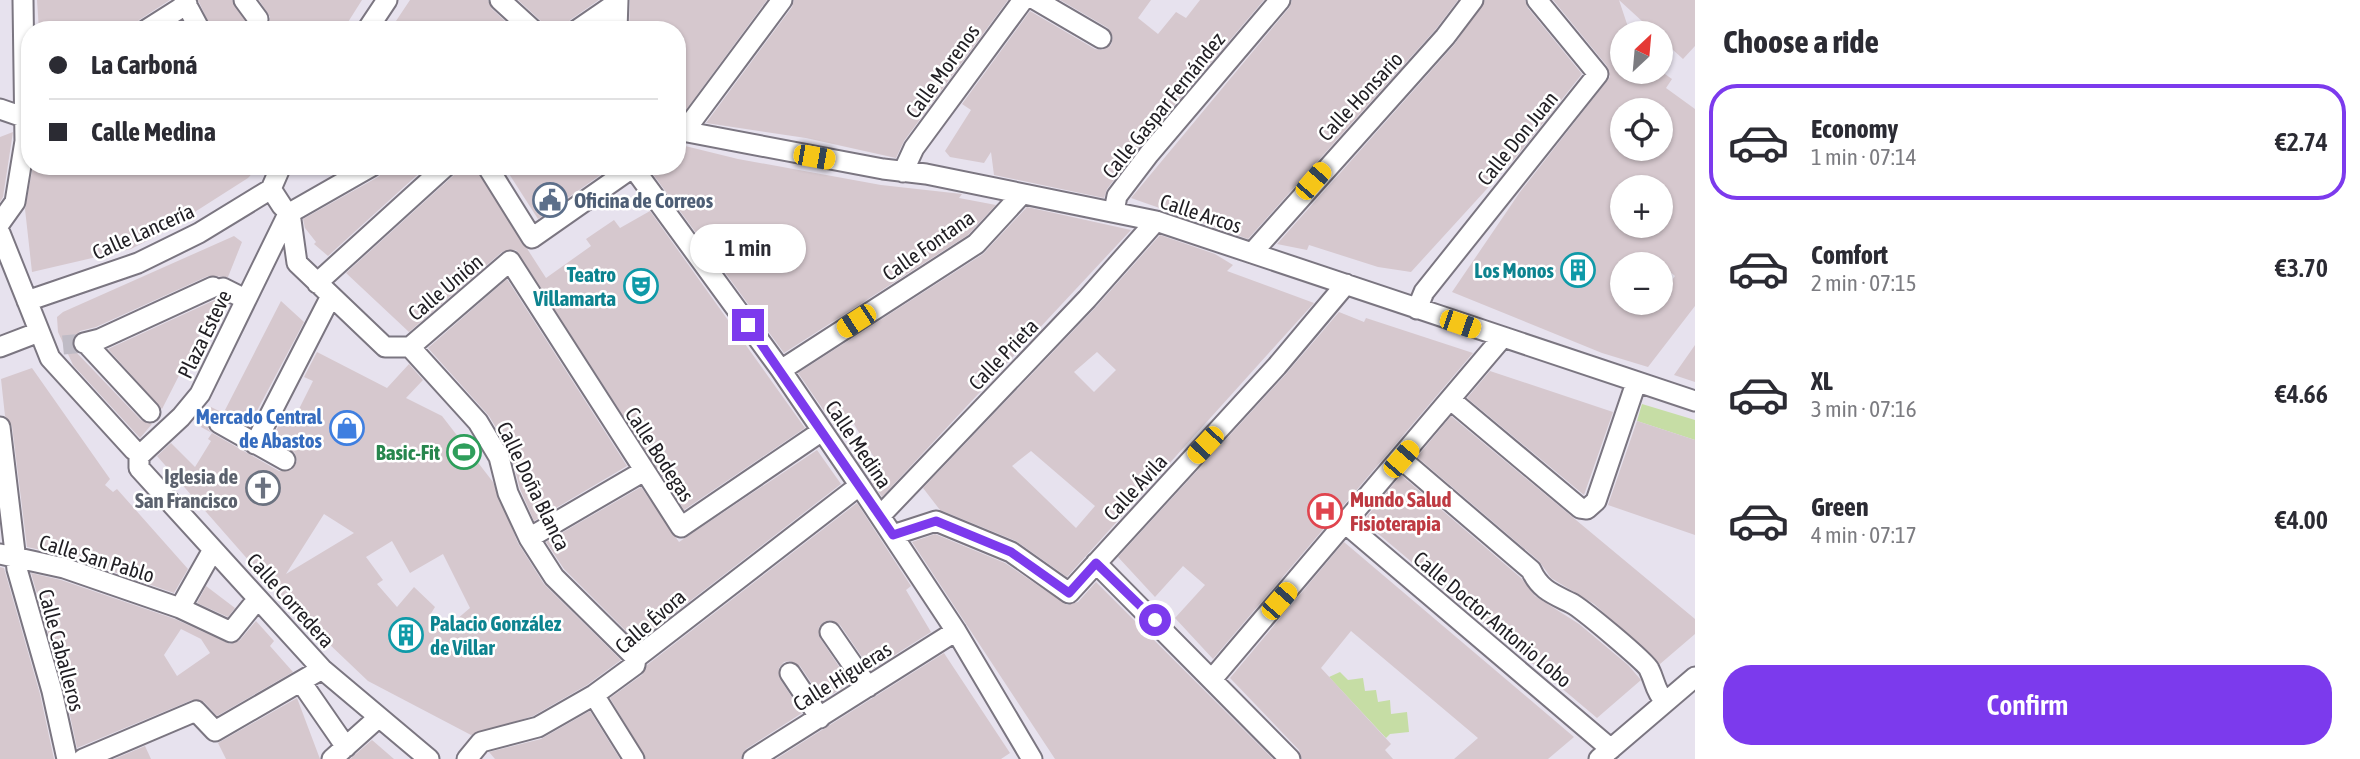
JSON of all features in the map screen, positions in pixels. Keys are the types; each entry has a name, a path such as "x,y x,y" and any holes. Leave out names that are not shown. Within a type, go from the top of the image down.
{"street":[{"path":"23,0 24,21"},
{"path":"244,0 258,19"},
{"path":"373,21 387,0"},
{"path":"500,0 523,21"},
{"path":"686,128 782,0"},
{"name":"Calle Morenos","path":"904,172 914,148 1023,0"},
{"path":"1036,0 1101,38"},
{"name":"Calle Gaspar Fernández","path":"1114,211 1117,196 1164,135 1280,0"},
{"name":"Calle Honsario","path":"1252,253 1329,163 1445,37 1473,0"},
{"name":"Calle Don Juan","path":"1417,309 1424,292 1598,74 1540,1"},
{"path":"159,21 186,2 196,21"},
{"path":"590,21 617,2"},
{"path":"617,2 617,21"},
{"path":"0,109 21,116"},
{"name":"Calle Arcos","path":"686,132 1156,221 1695,401"},
{"path":"0,222 15,202 21,172"},
{"name":"Plaza Esteve","path":"137,453 181,417 200,394 283,207 281,175"},
{"name":"Calle Lancería","path":"27,302 138,263 199,233 283,207 352,175"},
{"path":"255,444 324,289 437,175"},
{"path":"493,175 532,239 621,175"},
{"name":"Calle Medina","path":"638,175 781,370 893,535 956,631 1029,758"},
{"name":"Calle Fontana","path":"781,370 976,244 1022,194"},
{"path":"283,207 297,264 385,347 410,347"},
{"name":"Calle Prieta","path":"880,516 1087,299 1156,221"},
{"name":"Calle Corredera","path":"0,233 27,302 49,342 50,358 137,453 139,468 323,669 429,759"},
{"name":"Calle Unión","path":"410,347 510,261"},
{"name":"Calle Bodegas","path":"510,261 681,527 822,431"},
{"name":"Calle Ávila","path":"893,535 936,521 1011,552 1069,593 1277,366 1346,284"},
{"path":"156,419 85,343 100,340 225,290"},
{"path":"1213,678 1502,338"},
{"path":"0,347 49,342"},
{"name":"Calle Doña Blanca","path":"410,347 478,422 499,457 508,493 530,538 554,577 636,658"},
{"path":"1451,400 1580,508 1587,509 1596,501 1636,383"},
{"path":"219,423 285,460"},
{"name":"Calle Caballeros","path":"0,427 7,556 52,691 67,759"},
{"path":"1401,459 1531,570 1537,582 1555,598 1573,603 1649,668 1653,688 1665,702"},
{"path":"530,538 644,471"},
{"name":"Calle Évora","path":"467,759 481,742 538,727 594,695 635,665 636,658 852,492"},
{"name":"Calle Doctor Antonio Lobo","path":"1346,524 1605,754"},
{"path":"180,608 210,555"},
{"name":"Calle San Pablo","path":"7,556 64,568 180,608 231,632 252,606"},
{"path":"1096,563 1213,678 1290,759"},
{"name":"Calle Higueras","path":"752,759 956,631"},
{"path":"830,632 868,687"},
{"path":"83,759 196,711 215,731 323,669"},
{"path":"790,673 820,718"},
{"path":"1605,754 1695,677"},
{"path":"301,682 339,753 379,717"},
{"path":"594,695 634,759"}],"green space":[{"path":"1642,404 1695,420 1695,440 1637,421"},
{"path":"1340,672 1348,680 1363,678 1365,691 1376,690 1378,702 1390,700 1391,714 1407,712 1409,732 1390,734 1386,738 1329,677"}],"building":[{"path":"37,0 170,0 138,21 38,21"},
{"path":"198,0 232,0 246,21 208,21"},
{"path":"259,0 362,0 349,21 269,21 270,17"},
{"path":"410,0 488,0 492,9 505,21 396,21"},
{"path":"518,0 599,0 570,21 541,21"},
{"path":"630,0 767,0 686,110 686,21 629,21"},
{"path":"794,0 1008,0 904,141 896,158 806,138 706,123 792,7"},
{"path":"1060,0 1151,0 1138,18 1158,34 1176,12 1186,18 1200,0 1264,0 1140,146 1107,189 1104,198 994,175 991,152 984,163 950,157 945,151 971,110 962,104 1030,11 1095,49 1102,50 1111,45 1113,37 1108,28"},
{"path":"1292,0 1458,0 1436,29 1248,239 1131,198 1289,8"},
{"path":"1485,0 1525,0 1528,8 1582,74 1516,157 1411,272 1378,267 1309,245 1307,250 1277,244 1454,45"},
{"path":"1553,0 1619,0 1626,21 1610,21 1610,77 1607,66"},
{"path":"1619,0 1695,0 1695,46 1683,59 1673,50 1673,21 1642,21"},
{"path":"1610,77 1610,84 1669,84 1666,88 1695,109 1695,306 1648,367 1602,353 1452,292 1520,192"},
{"path":"13,132 3,197 0,202 0,137"},
{"path":"686,146 738,159 881,185 962,194 959,198 996,205 968,235 784,353 654,175 686,175"},
{"path":"31,175 251,175 190,215 192,218 131,249 32,272 25,209"},
{"path":"417,175 328,256 314,244 316,242 305,228 303,219 378,177"},
{"path":"454,175 480,175 546,278 591,246 586,239 614,220 620,228 650,211 805,428 684,510 516,250 502,252 409,332 346,273"},
{"path":"510,175 600,175 538,219"},
{"path":"1027,207 1131,230 882,497 868,476 879,466 851,419 836,428 798,373 983,254"},
{"path":"1160,235 1215,254 1233,265 1227,271 1314,303 1067,577 1016,541 940,510 923,488 1096,307","holes":["1097,352 1116,370 1094,392 1074,372","1031,451 1095,506 1076,528 1012,466"]},
{"path":"234,236 242,242 228,277 208,276 96,327 80,331 73,339 75,351 141,420 152,424 140,438 73,365 58,332 57,317"},
{"path":"507,279 627,466 534,521 520,489 510,451 489,416 428,348"},
{"path":"218,299 162,409 108,349"},
{"path":"281,301 304,322 249,426 224,412"},
{"path":"1339,312 1364,322 1366,318 1473,353 1213,659 1175,618 1205,585 1183,566 1155,597 1118,557 1286,374"},
{"path":"1695,345 1695,382 1674,375"},
{"path":"317,352 387,388 409,364 423,380 406,398 442,416 493,482 518,543 544,584 621,660 587,685 533,716 471,735 368,681 286,603 157,456 171,443 195,467 211,441 208,439 212,433 279,471 292,470 297,461 295,453 272,438 283,418 292,423 313,381 304,377","holes":["324,514 354,533 286,574","392,541 410,573 443,554 470,608 450,625 430,615 435,607 414,587 397,607 377,584 383,580 366,557"]},
{"path":"32,368 110,479 105,485 113,492 117,489 188,569 174,593 68,556 27,547 12,426 5,416 1,379"},
{"path":"1490,371 1613,412 1584,495 1467,398"},
{"path":"211,407 219,411 208,418 208,429 212,433 201,427"},
{"path":"1451,416 1695,619 1695,634 1660,664 1594,604 1551,578 1539,561 1417,457"},
{"path":"1637,421 1695,440 1695,535 1608,505"},
{"path":"817,450 841,484 637,642 564,569 546,542 641,487 679,542"},
{"path":"1401,475 1521,578 1535,596 1579,624 1628,665 1641,680 1597,718 1363,521"},
{"path":"857,503 911,586 906,590 931,632 871,670 840,625 830,620 824,622 819,627 820,638 850,683 823,700 800,666 790,661 784,662 779,668 780,679 802,713 746,749 741,759 646,759 610,698 642,675 647,665"},
{"path":"935,534 1005,563 1067,605 1078,602 1096,582 1273,759 1055,759 912,542"},
{"path":"1344,542 1574,737 1548,759 1454,759 1478,738 1351,631 1321,668 1391,744 1385,750 1393,759 1302,759 1299,750 1230,678"},
{"path":"0,567 4,568 40,694 54,759 0,759"},
{"path":"31,573 61,580 175,619 230,644 240,640 256,621 274,641 270,646 293,672 217,716 204,702 192,700 77,748 64,688","holes":["181,629 201,639 210,653 177,676 164,655"]},
{"path":"206,586 235,608 228,617 197,603"},
{"path":"944,653 1010,753 1001,759 776,759"},
{"path":"297,698 320,759 226,759 218,743"},
{"path":"590,711 620,759 495,759 489,752 541,739"},
{"path":"372,740 394,759 350,759"},
{"path":"145,746 151,759 114,759"}],"tunnel":[{"path":"63,345 84,343"}],"place":[{"name":"Oficina de Correos","path":"550,200"},
{"name":"Los Monos","path":"1578,270"},
{"name":"Teatro Villamarta","path":"641,286"},
{"name":"Mercado Central de Abastos","path":"347,428"},
{"name":"Basic-Fit","path":"464,452"},
{"name":"Iglesia de San Francisco","path":"263,488"},
{"name":"Mundo Salud Fisioterapia","path":"1325,511"},
{"name":"Palacio González de Villar","path":"406,635"}],"route":[{"path":"748,325 893,535 936,521 1011,552 1069,593 1096,563 1155,620"}]}
